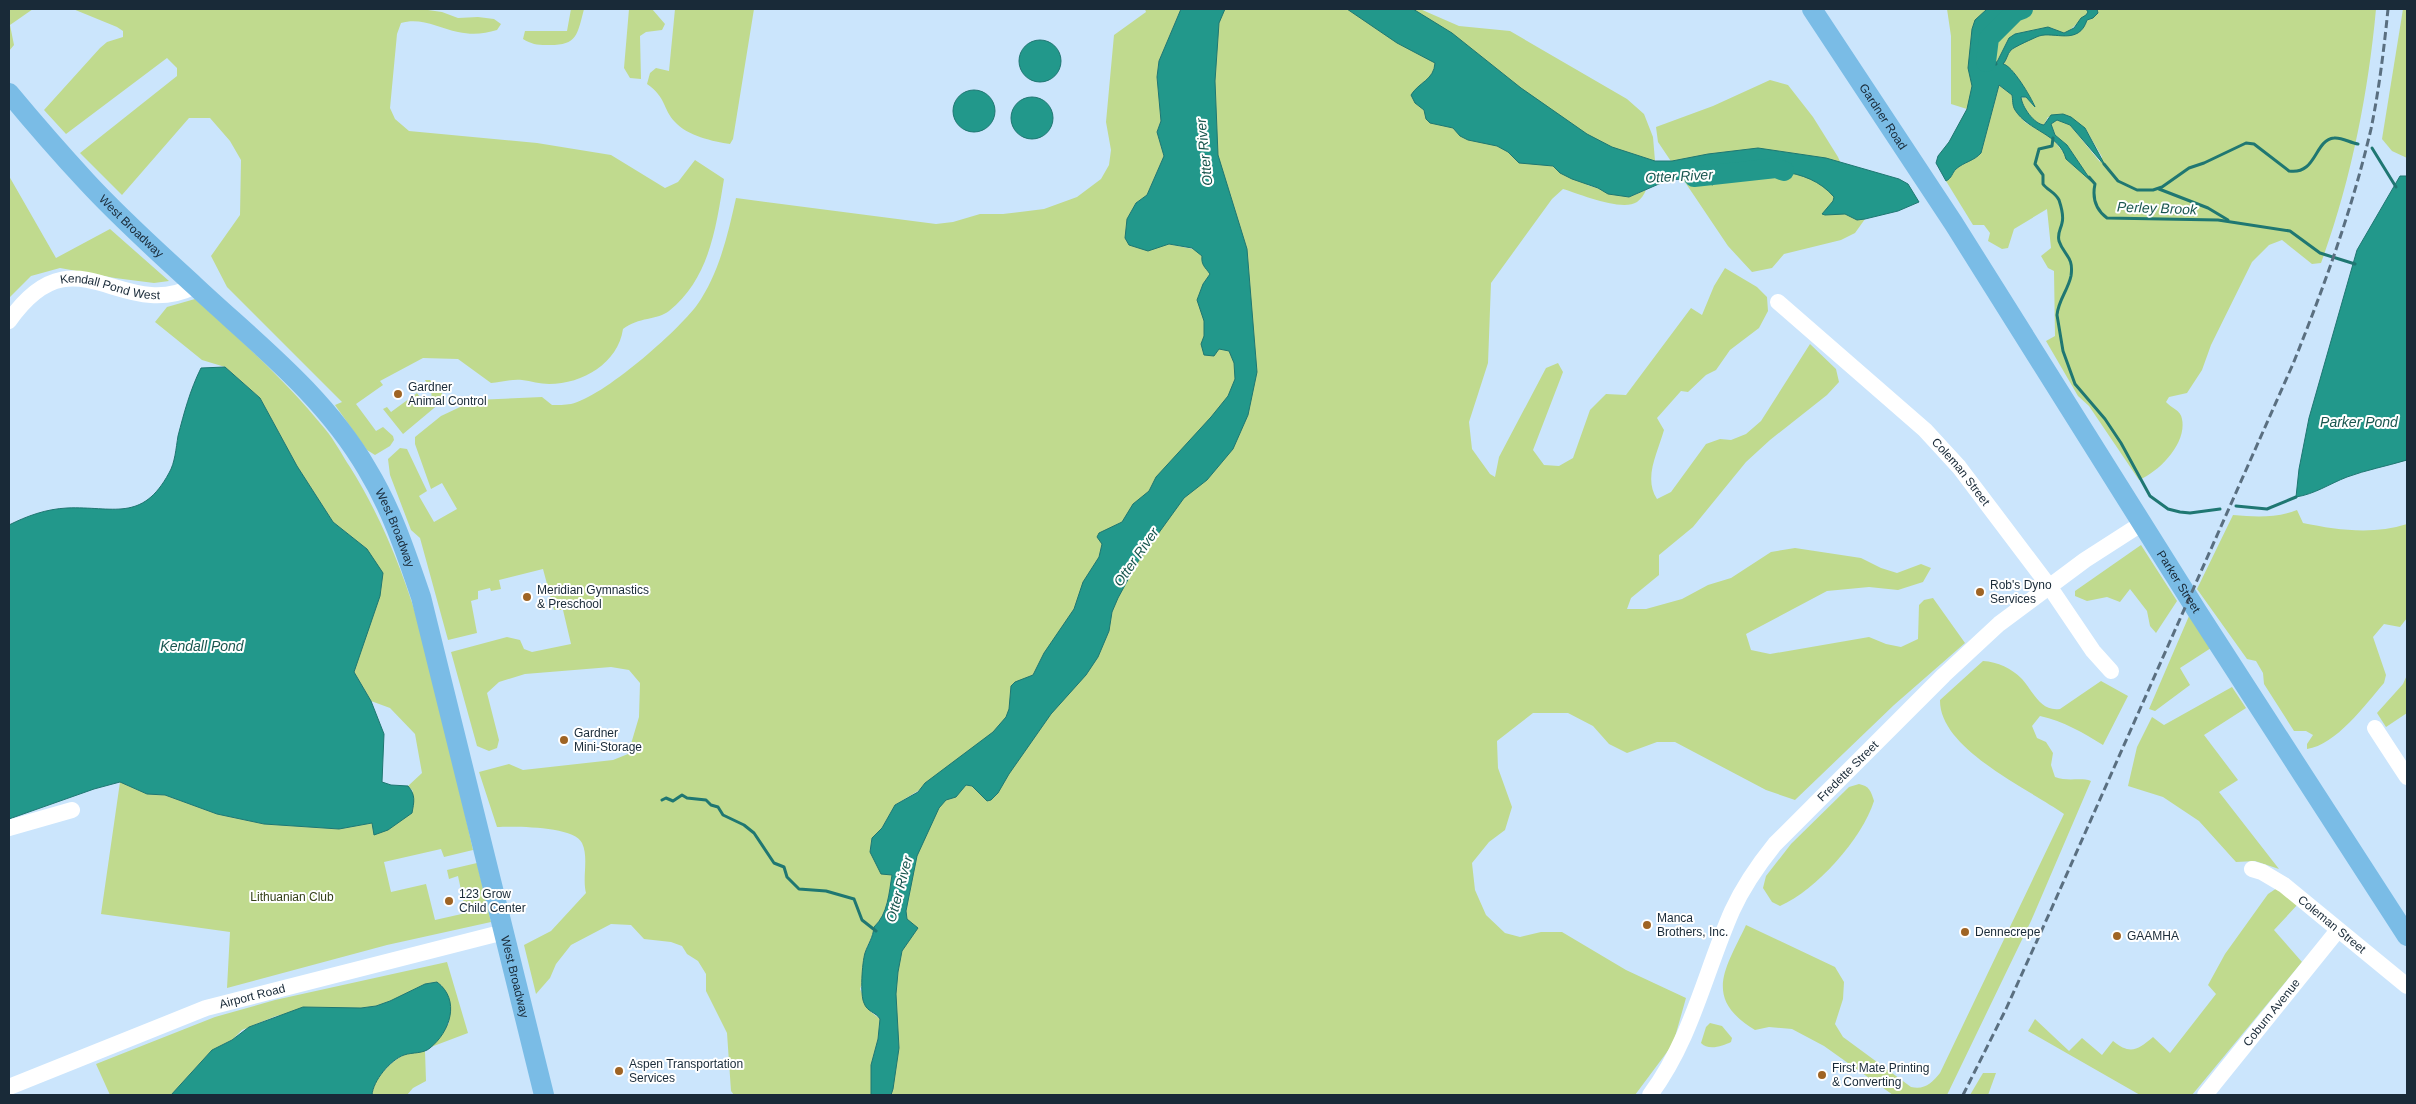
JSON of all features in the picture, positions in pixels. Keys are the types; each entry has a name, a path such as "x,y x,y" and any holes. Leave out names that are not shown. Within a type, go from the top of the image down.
{"main road":[{"name":"Gardner Road","path":"1812,9 1954,224"},
{"name":"West Broadway","path":"9,94 87,182 195,286 285,367 327,412 366,467 384,499 400,532 421,597 544,1095"},
{"name":"Parker Street","path":"1954,224 2141,524 2407,936"}],"street":[{"name":"Kendall Pond West","path":"9,321 20,306 39,289 53,280 66,277 83,279 130,292 155,296 180,294 195,286"},
{"name":"Coleman Street","path":"1778,302 1941,446 2049,586 2093,651 2110,671"},
{"name":"Fredette Street","path":"1650,1095 1684,1038 1732,911 1745,886 1767,854 1802,816 1944,675 1999,624 2049,586 2141,524"},
{"path":"2375,728 2407,777"},
{"path":"9,828 72,810"},
{"name":"Coleman Street","path":"2252,869 2262,872 2284,885 2407,986"},
{"name":"Coburn Avenue","path":"2205,1095 2338,930"},
{"name":"Airport Road","path":"9,1087 206,1008 504,932"}],"green space":[{"path":"9,9 33,9 10,25 14,45 9,51"},
{"path":"73,9 421,9 442,12 458,18 478,17 494,19 501,24 497,30 478,34 458,32 416,21 401,23 397,34 390,108 395,119 409,131 537,143 611,155 665,188 678,182 695,160 724,179 709,251 694,283 683,298 664,314 635,322 623,329 620,341 614,352 597,369 586,376 562,383 549,384 525,380 491,383 458,359 423,358 380,381 383,385 356,404 376,431 383,427 393,436 394,440 390,446 375,455 367,450 335,405 342,402 227,287 211,256 240,215 241,160 230,141 210,118 189,118 122,195 80,153 177,76 177,68 167,58 66,134 44,110 100,48 107,42 123,37 123,31 117,27"},
{"path":"571,9 584,9 577,33 570,41 564,44 543,45 531,43 523,39 525,31 567,31"},
{"path":"629,9 652,9 665,24 662,30 646,32 640,36 641,79 630,78 624,68"},
{"path":"675,9 754,9 733,139 730,144 701,137 680,127 671,117 658,94 647,84 650,73 656,68 669,71"},
{"path":"1145,9 1181,9 1159,61 1157,77 1161,121 1157,132 1164,156 1147,195 1136,203 1127,219 1166,245 1197,250 1203,256 1210,274 1201,290 1219,301 1209,200 1209,36 1224,9 1420,9 1459,26 1510,31 1627,99 1644,114 1653,137 1655,161 1587,185 1629,197 1646,190 1637,202 1630,205 1621,205 1611,204 1563,189 1552,199 1491,283 1488,363 1469,422 1472,449 1490,474 1495,477 1499,457 1546,368 1558,363 1563,372 1533,450 1544,465 1559,466 1573,458 1590,410 1606,394 1626,395 1691,308 1702,315 1714,286 1725,268 1757,287 1767,297 1768,311 1759,328 1730,350 1716,370 1706,375 1688,392 1681,391 1657,418 1664,430 1651,474 1653,491 1657,499 1671,492 1706,444 1720,439 1731,440 1746,434 1761,421 1810,344 1836,369 1839,382 1827,395 1770,440 1746,462 1693,527 1659,555 1659,575 1631,598 1627,609 1646,609 1682,599 1708,585 1731,578 1771,552 1795,548 1861,558 1881,568 1897,573 1921,564 1931,568 1923,582 1898,590 1869,587 1827,591 1746,634 1751,650 1770,654 1869,637 1886,644 1901,647 1918,639 1919,605 1924,600 1933,598 1965,643 1894,705 1795,800 1766,790 1675,742 1657,742 1627,753 1609,744 1593,726 1568,713 1533,713 1497,741 1498,768 1512,807 1505,830 1489,842 1472,863 1475,890 1486,915 1505,933 1520,937 1541,932 1562,932 1626,970 1686,998 1673,1044 1635,1095 882,1095 921,789 895,805 882,828 872,838 870,852 886,874 892,875 885,910 874,927 866,950 863,980 860,989 871,1012 880,1019 878,1039 871,1065 871,1095 734,1095 731,1091 727,1033 706,991 706,974 698,961 687,954 682,946 671,942 644,939 631,925 611,924 571,945 556,964 550,978 536,994 524,945 551,931 586,893 584,849 577,837 557,830 530,827 497,827 479,772 509,764 523,770 613,760 628,754 639,717 640,683 629,670 611,667 525,674 499,682 487,693 499,740 497,748 489,751 477,746 451,652 507,637 520,640 524,649 532,652 571,644 563,610 554,610 543,569 499,580 501,589 491,591 490,588 478,591 478,599 471,601 477,633 448,640 420,538 411,530 390,475 388,459 400,448 407,449 427,491 419,496 434,522 457,509 442,483 431,489 415,444 415,437 441,416 475,400 542,397 552,405 571,404 585,399 620,377 673,331 687,317 705,293 717,267 726,240 736,198 936,224 953,222 980,214 1003,214 1044,209 1077,197 1101,179 1109,165 1111,150 1106,122 1114,35 1146,12"},
{"path":"1947,9 1986,9 1984,12 1991,33 2002,23 2024,12 2047,9 2086,9 2089,12 2068,32 2061,33 2052,28 2044,28 2015,34 2007,42 1997,62 1993,62 1989,52 1973,135 1938,156 1949,142 1967,109 1951,104 1951,36"},
{"path":"2096,9 2376,9 2373,41 2357,138 2341,201 2321,263 2312,264 2282,240 2269,245 2252,262 2211,345 2202,370 2187,393 2169,397 2166,402 2178,411 2182,419 2180,437 2176,446 2163,463 2139,480 2089,406 2078,396 2046,341 2055,336 2054,271 2048,268 2041,256 2051,248 2047,209 2014,229 2008,248 2002,249 1988,241 1990,233 1984,225 1973,225 1946,181 1956,169 1981,153 1999,85 2012,95 2016,112 2026,123 2050,136 2065,154 2066,159 2091,181 2067,145 2055,135 2051,124 2057,120 2070,125 2100,162 2102,157 2085,128 2048,117 2044,125 2036,122 2022,102 2021,98 2026,97 2035,107 2025,89 2012,71 2003,64 2012,49 2038,36 2066,36 2078,33 2087,20 2093,18 2098,13"},
{"path":"2403,9 2407,9 2407,158 2392,151 2382,139"},
{"path":"1770,80 1788,85 1813,117 1838,157 1865,219 1855,233 1841,240 1784,254 1772,268 1752,272 1728,246 1658,142 1656,127 1713,106"},
{"path":"9,176 56,258 110,229 169,281 154,283 60,268 31,276 9,298"},
{"name":"Lithuanian Club","path":"195,299 279,378 332,438 375,511 413,604 440,702 473,850 444,857 441,849 384,862 391,892 426,884 435,920 466,913 458,876 449,879 447,870 477,863 491,922 387,945 227,988 230,932 101,914 120,782 147,794 165,795 217,814 264,824 339,829 372,823 374,835 413,791 408,786 422,773 415,734 390,708 371,701 354,672 357,658 367,549 333,522 297,466 260,398 225,367 202,360 155,322 167,307"},
{"path":"425,380 430,380 446,398 403,434 383,409 387,407 391,412 417,393 426,405 432,400 431,390"},
{"path":"2297,510 2303,523 2329,528 2368,530 2407,524 2407,618 2400,627 2384,624 2373,637 2386,675 2384,683 2339,732 2318,746 2307,749 2307,744 2313,735 2306,731 2294,731 2264,684 2263,673 2256,661 2247,659 2197,589 2233,515 2266,516"},
{"path":"2141,545 2177,601 2156,633 2150,626 2147,611 2130,589 2120,602 2107,597 2087,601 2075,596 2075,591"},
{"path":"2189,616 2211,648 2180,668 2190,685 2155,711 2149,709"},
{"path":"1983,661 1999,664 2009,669 2022,679 2042,704 2053,709 2060,709 2101,681 2128,696 2103,745 2073,728 2049,718 2040,716 2032,726 2037,738 2046,742 2053,753 2051,765 2055,777 2091,781 2031,921 1947,1095 1893,1095 1824,1046 1792,1029 1769,1027 1755,1030 1739,1018 1728,1006 1723,982 1726,969 1746,925 1835,967 1844,982 1843,999 1835,1024 1843,1037 1911,1087 1924,1087 1940,1073 2064,814 2009,780 1970,751 1954,735 1944,718 1940,700"},
{"path":"2407,675 2407,713 2386,727 2377,713 2403,684"},
{"path":"2232,687 2246,708 2204,735 2238,780 2219,792 2279,869 2255,861 2236,862 2199,821 2163,797 2128,786 2137,747 2152,717 2164,725"},
{"path":"1859,784 1869,790 1874,801 1868,816 1848,847 1836,862 1808,888 1780,906 1772,902 1763,888 1766,876 1791,844 1849,787"},
{"path":"2277,888 2299,903 2274,930 2302,962 2192,1095 2140,1095 2028,1031 2035,1019 2069,1051 2082,1038 2102,1055 2113,1041 2124,1048 2134,1049 2153,1037 2170,1053 2216,994 2208,985 2225,954 2268,894"},
{"path":"447,962 468,1033 431,1047 449,1023 442,986 436,982 425,984 376,1006 361,1008 303,1007 242,1030 232,1040 212,1050 171,1095 110,1095 96,1064 215,1017 275,1000"},
{"path":"1710,1023 1722,1026 1732,1038 1731,1042 1711,1047 1701,1043 1706,1027"},
{"path":"425,1051 426,1081 413,1088 407,1095 372,1095 375,1084 382,1072 392,1063 407,1054"},
{"path":"1983,1073 1996,1073 1988,1095 1970,1095"}],"water":[{"path":"1181,9 1225,9 1219,23 1215,81 1218,155 1247,249 1257,372 1248,415 1233,449 1207,480 1184,498 1137,563 1112,612 1109,631 1098,657 1086,675 1051,714 998,793 991,800 987,801 972,786 966,785 956,797 946,800 939,808 917,856 906,911 907,919 918,928 902,951 898,972 896,994 899,1048 893,1089 891,1095 871,1095 871,1065 878,1039 880,1019 864,1003 862,971 865,953 872,938 874,927 885,910 892,875 881,874 870,852 872,838 882,828 895,805 918,792 925,783 993,732 1006,717 1009,709 1011,686 1015,682 1033,675 1044,653 1074,609 1083,582 1099,557 1102,544 1097,537 1099,533 1122,522 1133,504 1149,491 1156,477 1228,396 1235,379 1234,363 1229,351 1219,349 1214,356 1204,355 1201,344 1204,336 1204,321 1197,300 1203,284 1210,274 1203,264 1202,256 1192,248 1169,244 1148,251 1129,245 1125,238 1127,219 1136,203 1147,195 1164,156 1157,132 1161,121 1157,77 1159,61"},
{"path":"1347,9 1413,9 1452,33 1521,88 1587,134 1612,147 1655,161 1672,161 1708,154 1758,148 1826,158 1899,179 1908,184 1919,202 1898,211 1865,219 1857,220 1845,214 1825,215 1822,214 1834,197 1823,187 1810,179 1796,174 1766,170 1721,173 1713,185 1702,182 1698,178 1668,180 1629,197 1608,194 1560,173 1553,166 1519,163 1508,152 1497,146 1468,140 1460,136 1453,128 1430,123 1426,119 1424,110 1415,103 1411,95 1432,73 1435,63 1397,43"},
{"path":"1987,9 2032,9 2015,16 1998,28 1992,35 1989,43 1989,52 1993,62 1997,62 2009,38 2015,34 2048,27 2064,33 2074,28 2081,18 2086,15 2088,12 2086,9 2097,9 2098,13 2093,18 2087,20 2078,33 2066,36 2039,36 2011,50 2003,64 2016,75 2030,96 2035,107 2026,97 2021,97 2029,114 2036,122 2044,125 2051,115 2063,114 2071,117 2085,128 2106,167 2070,125 2057,120 2051,124 2055,135 2067,145 2092,182 2066,159 2063,151 2051,138 2021,117 2014,108 2012,95 1999,85 1981,153 1956,169 1946,181 1936,163 1938,156 1949,142 1967,109 1972,86 1968,68 1972,29 1975,20"},
{"path":"1044,40 1052,43 1058,49 1061,61 1058,73 1052,79 1036,82 1028,79 1022,73 1019,57 1022,49 1028,43"},
{"path":"978,90 986,93 992,99 995,111 992,123 986,129 970,132 962,129 956,123 953,107 956,99 962,93"},
{"path":"1036,97 1044,100 1050,106 1053,118 1050,130 1044,136 1028,139 1020,136 1014,130 1011,114 1014,106 1020,100"},
{"name":"Parker Pond","path":"2400,176 2407,176 2407,460 2354,475 2303,496 2296,497 2299,469 2309,418 2357,250"},
{"name":"Kendall Pond","path":"225,367 260,398 297,466 333,522 367,549 383,573 380,596 354,672 371,701 384,734 382,782 391,785 408,786 411,789 414,802 412,813 388,830 374,835 372,823 339,829 264,824 217,814 165,795 147,794 120,782 94,789 9,819 9,525 44,511 67,508 125,508 137,506 148,499 159,489 171,469 185,410 201,368"},
{"path":"437,982 444,989 451,1007 450,1016 443,1033 427,1050 404,1055 393,1061 375,1084 372,1095 171,1095 212,1050 232,1040 249,1027 303,1007 361,1008 376,1006 425,984"}],"waterway":[{"name":"Otter River","path":"1986,62 1989,38 2015,12 2023,9"},
{"name":"Perley Brook","path":"1988,53 1996,64"},
{"path":"2053,138 2052,146 2039,149 2035,164 2043,175 2043,184 2057,197 2062,211 2063,220 2059,241 2070,260 2072,269 2070,281 2059,305 2057,315 2063,351 2075,384 2105,419 2121,443 2150,496 2168,509 2180,512 2190,513 2220,509"},
{"name":"Perley Brook","path":"2104,164 2118,181 2137,190 2153,190 2162,187 2189,168 2246,143 2254,144 2289,171 2298,171 2305,168 2327,140 2337,138 2358,144"},
{"name":"Perley Brook","path":"2372,148 2396,187"},
{"name":"Otter River","path":"1694,177 1776,168 1784,171"},
{"name":"Perley Brook","path":"2089,177 2095,184 2094,199 2097,207 2107,218 2218,220 2290,231 2320,253 2355,264"},
{"name":"Perley Brook","path":"2159,189 2208,208 2228,220"},
{"path":"2236,506 2267,509 2296,497"},
{"path":"662,800 666,798 673,801 682,795 687,798 706,800 711,805 718,807 723,815 744,825 754,833 774,863 784,867 787,877 799,889 826,891 854,899 862,920 876,931"}],"railway":[{"path":"1963,1095 2006,1009 2050,912 2293,364 2326,277 2355,189 2371,129 2388,9"}],"place":[{"name":"Gardner Animal Control","path":"398,394"},
{"name":"Rob's Dyno Services","path":"1980,592"},
{"name":"Meridian Gymnastics & Preschool","path":"527,597"},
{"name":"Gardner Mini-Storage","path":"564,740"},
{"name":"123 Grow Child Center","path":"449,901"},
{"name":"Manca Brothers, Inc.","path":"1647,925"},
{"name":"Dennecrepe","path":"1965,932"},
{"name":"GAAMHA","path":"2117,936"},
{"name":"Aspen Transportation Services","path":"619,1071"},
{"name":"First Mate Printing & Converting","path":"1822,1075"}]}
